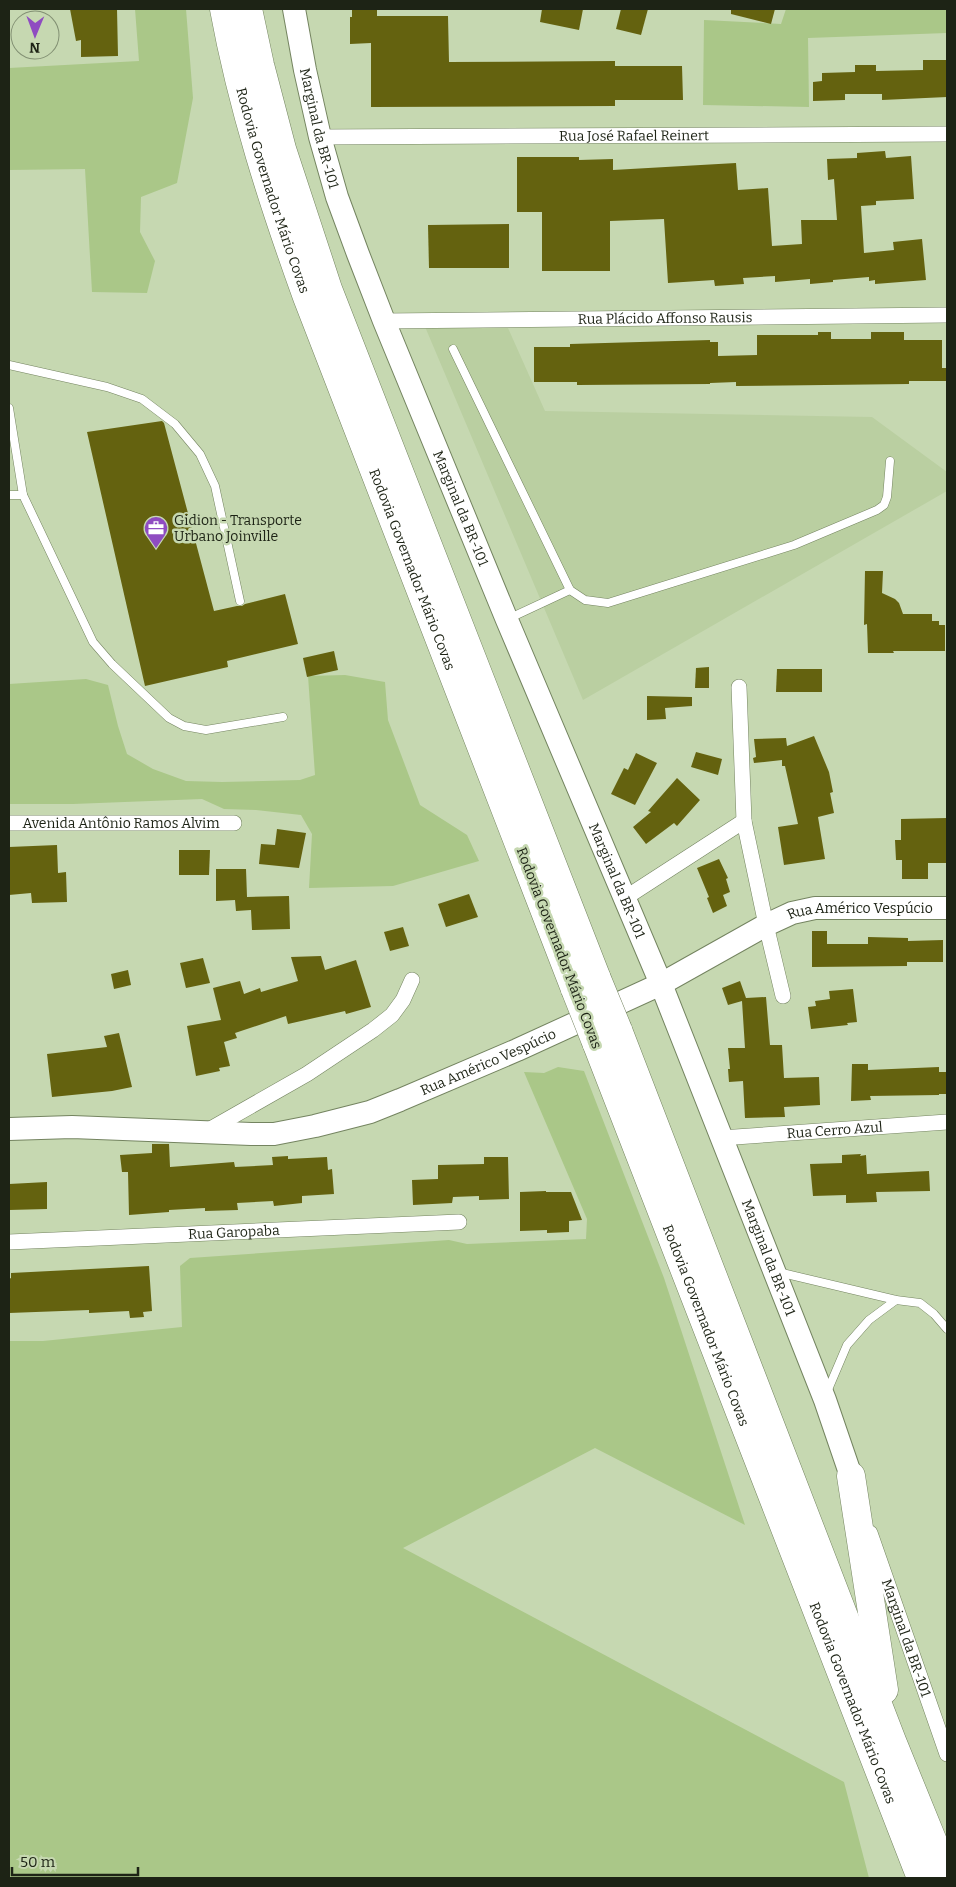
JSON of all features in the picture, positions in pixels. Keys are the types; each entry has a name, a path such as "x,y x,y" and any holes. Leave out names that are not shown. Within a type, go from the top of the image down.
{"highway":[{"name":"Rodovia Governador Mário Covas","path":"224,9 236,67 254,137 272,198 307,297 947,1876"},
{"name":"Rodovia Governador Mário Covas","path":"248,9 260,65 282,149 328,289 586,984"},
{"name":"Rodovia Governador Mário Covas","path":"607,1036 921,1878"},
{"path":"851,1476 892,1741"}],"main road":[{"name":"Marginal da BR-101","path":"294,9 320,137 337,197 384,321 507,620 661,984 824,1400 851,1476"},
{"name":"Rua Américo Vespúcio","path":"9,1129 72,1127 274,1134 315,1126 370,1112 517,1050 661,984 766,925 792,913 816,908 947,908"}],"street":[{"name":"Rua José Rafael Reinert","path":"320,137 947,134"},
{"name":"Rua Plácido Affonso Rausis","path":"384,321 947,315"},
{"path":"738,687 744,821 766,925 784,996"},
{"path":"625,898 744,821"},
{"name":"Avenida Antônio Ramos Alvim","path":"9,823 234,823"},
{"path":"207,1131 307,1074 373,1030 392,1015 403,1000 412,980"},
{"name":"Rua Cerro Azul","path":"721,1138 947,1122"},
{"name":"Rua Garopaba","path":"9,1242 459,1222"},
{"name":"Marginal da BR-101","path":"851,1476 947,1754"}],"lane":[{"path":"452,349 570,590 585,600 608,603 794,545 877,510 884,505 887,497 890,461"},
{"path":"9,365 107,387 142,400 175,424 200,454 215,486 240,601"},
{"path":"9,408 23,495 92,642 112,664 170,718 184,726 206,730 284,717"},
{"path":"9,495 23,495"},
{"path":"507,620 570,590"},
{"path":"774,1271 920,1304 934,1314 947,1329"},
{"path":"824,1400 847,1345 869,1320 896,1300"}],"shaded area":[{"path":"135,9 186,9 193,98 177,183 141,197 140,232 155,261 147,293 92,292 85,169 9,170 9,68 139,61"},
{"path":"786,9 947,9 947,33 808,38 809,107 703,105 704,20 781,24"},
{"path":"423,322 508,328 545,411 872,417 947,472 947,491 583,700"},
{"path":"345,675 385,682 388,720 420,805 467,835 479,861 393,886 309,888 312,834 301,815 224,809 202,799 73,804 9,804 9,684 86,679 108,685 127,754 153,769 186,781 300,780 315,775 308,676"},
{"path":"558,1067 584,1071 664,1278 745,1525 595,1448 403,1548 844,1782 869,1878 9,1878 9,1341 43,1341 182,1327 180,1266 190,1258 449,1240 467,1244 586,1239 587,1219 524,1072 544,1073"}],"building":[{"path":"70,9 117,9 118,56 81,57 81,40 76,41"},
{"path":"352,9 377,9 377,16 448,16 449,62 615,61 615,66 682,66 683,100 615,100 615,106 371,107 371,43 350,44 350,17 352,17"},
{"path":"542,9 583,9 579,30 540,22"},
{"path":"621,9 648,9 641,35 616,29"},
{"path":"731,9 775,9 771,24 731,14"},
{"path":"923,60 947,60 947,97 882,100 882,94 845,94 845,100 813,101 813,82 822,81 822,73 855,72 855,65 876,65 876,71 923,70"},
{"path":"885,151 886,158 911,156 914,199 876,201 876,205 861,206 864,253 894,250 893,242 922,239 926,280 875,284 875,280 869,281 869,277 810,284 810,279 775,282 775,276 743,278 744,284 715,286 714,280 668,283 664,219 610,221 610,271 542,271 542,212 517,212 517,157 579,157 579,160 613,159 613,170 736,163 738,190 768,188 772,246 802,244 801,220 837,220 834,179 828,180 827,159 857,158 857,153"},
{"path":"509,224 509,268 429,268 428,225"},
{"path":"818,332 831,332 831,339 871,339 871,332 904,332 904,340 942,340 942,368 947,368 947,381 909,381 909,384 736,386 736,382 710,384 577,385 577,382 534,382 534,347 570,347 570,344 710,340 710,342 718,342 718,356 757,355 757,335 818,335"},
{"name":"Gidion - Transporte Urbano Joinville","path":"162,421 214,611 242,606 285,594 298,644 227,661 228,667 145,686 87,432"},
{"path":"865,571 883,571 882,593 899,603 903,614 932,614 932,621 939,621 939,625 945,625 945,651 868,653 867,624 864,625"},
{"path":"334,651 338,670 307,677 303,658"},
{"path":"709,667 709,688 695,688 696,668"},
{"path":"777,669 822,669 822,692 776,692"},
{"path":"647,696 692,697 692,706 665,708 666,719 647,720"},
{"path":"814,736 829,772 833,792 830,793 834,813 818,817 825,859 784,865 778,827 798,824 785,766 782,766 782,760 754,763 753,758 756,757 754,739 786,738 787,746"},
{"path":"696,752 722,759 718,775 691,767"},
{"path":"636,753 657,763 635,805 611,794 624,768 628,770"},
{"path":"677,778 700,800 677,826 674,823 646,844 633,827 651,812 648,811"},
{"path":"947,818 947,863 928,863 928,879 902,879 902,860 896,860 895,840 901,840 901,819"},
{"path":"277,829 306,833 299,868 259,864 261,844 275,845"},
{"path":"57,845 58,873 66,872 67,902 32,903 31,893 9,895 9,847"},
{"path":"179,850 210,850 209,875 179,875"},
{"path":"719,859 728,878 726,879 730,892 723,895 727,906 713,913 707,898 709,897 697,868"},
{"path":"216,869 246,869 247,897 289,896 290,929 252,930 251,910 236,911 235,900 216,901"},
{"path":"469,894 478,917 446,927 438,904"},
{"path":"403,927 409,946 390,951 384,932"},
{"path":"812,931 827,931 827,944 868,944 868,937 908,938 908,941 943,940 943,962 907,962 907,966 812,967"},
{"path":"321,956 325,970 356,960 371,1007 346,1014 345,1011 288,1024 286,1016 235,1033 237,1038 224,1042 230,1066 219,1068 220,1071 196,1076 187,1026 221,1020 213,988 240,981 244,994 260,988 261,992 298,981 291,957"},
{"path":"203,958 210,983 186,988 180,963"},
{"path":"128,970 131,985 114,989 111,974"},
{"path":"740,981 746,998 766,997 770,1045 782,1045 784,1078 819,1077 820,1105 784,1107 785,1117 745,1118 743,1081 729,1082 728,1069 730,1069 728,1048 745,1048 742,1001 728,1005 722,988"},
{"path":"853,989 857,1022 847,1023 848,1025 811,1029 808,1007 816,1006 815,1001 830,999 829,991"},
{"path":"119,1033 132,1087 52,1097 47,1054 107,1047 104,1036"},
{"path":"852,1064 868,1064 868,1070 939,1067 939,1072 947,1072 947,1094 870,1096 871,1100 851,1101"},
{"path":"152,1144 169,1144 170,1167 234,1162 235,1167 273,1165 272,1157 288,1156 288,1159 327,1157 328,1170 332,1169 334,1194 302,1196 302,1203 274,1206 273,1201 237,1203 238,1210 205,1211 205,1208 129,1215 128,1172 122,1172 120,1155 152,1153"},
{"path":"861,1154 860,1156 866,1155 867,1174 929,1171 930,1191 876,1192 877,1202 846,1203 846,1195 813,1196 810,1164 842,1163 842,1155"},
{"path":"484,1157 508,1157 509,1199 479,1200 479,1196 453,1197 452,1203 413,1205 412,1180 438,1179 438,1165 484,1164"},
{"path":"47,1182 47,1209 9,1210 9,1184"},
{"path":"520,1192 571,1192 582,1220 569,1221 569,1232 547,1233 547,1230 520,1231"},
{"path":"149,1266 152,1311 143,1312 144,1317 130,1318 129,1311 89,1313 89,1310 9,1313 9,1279 11,1278 11,1273"}],"place":[{"name":"Gidion - Transporte Urbano Joinville","path":"156,549"}]}
